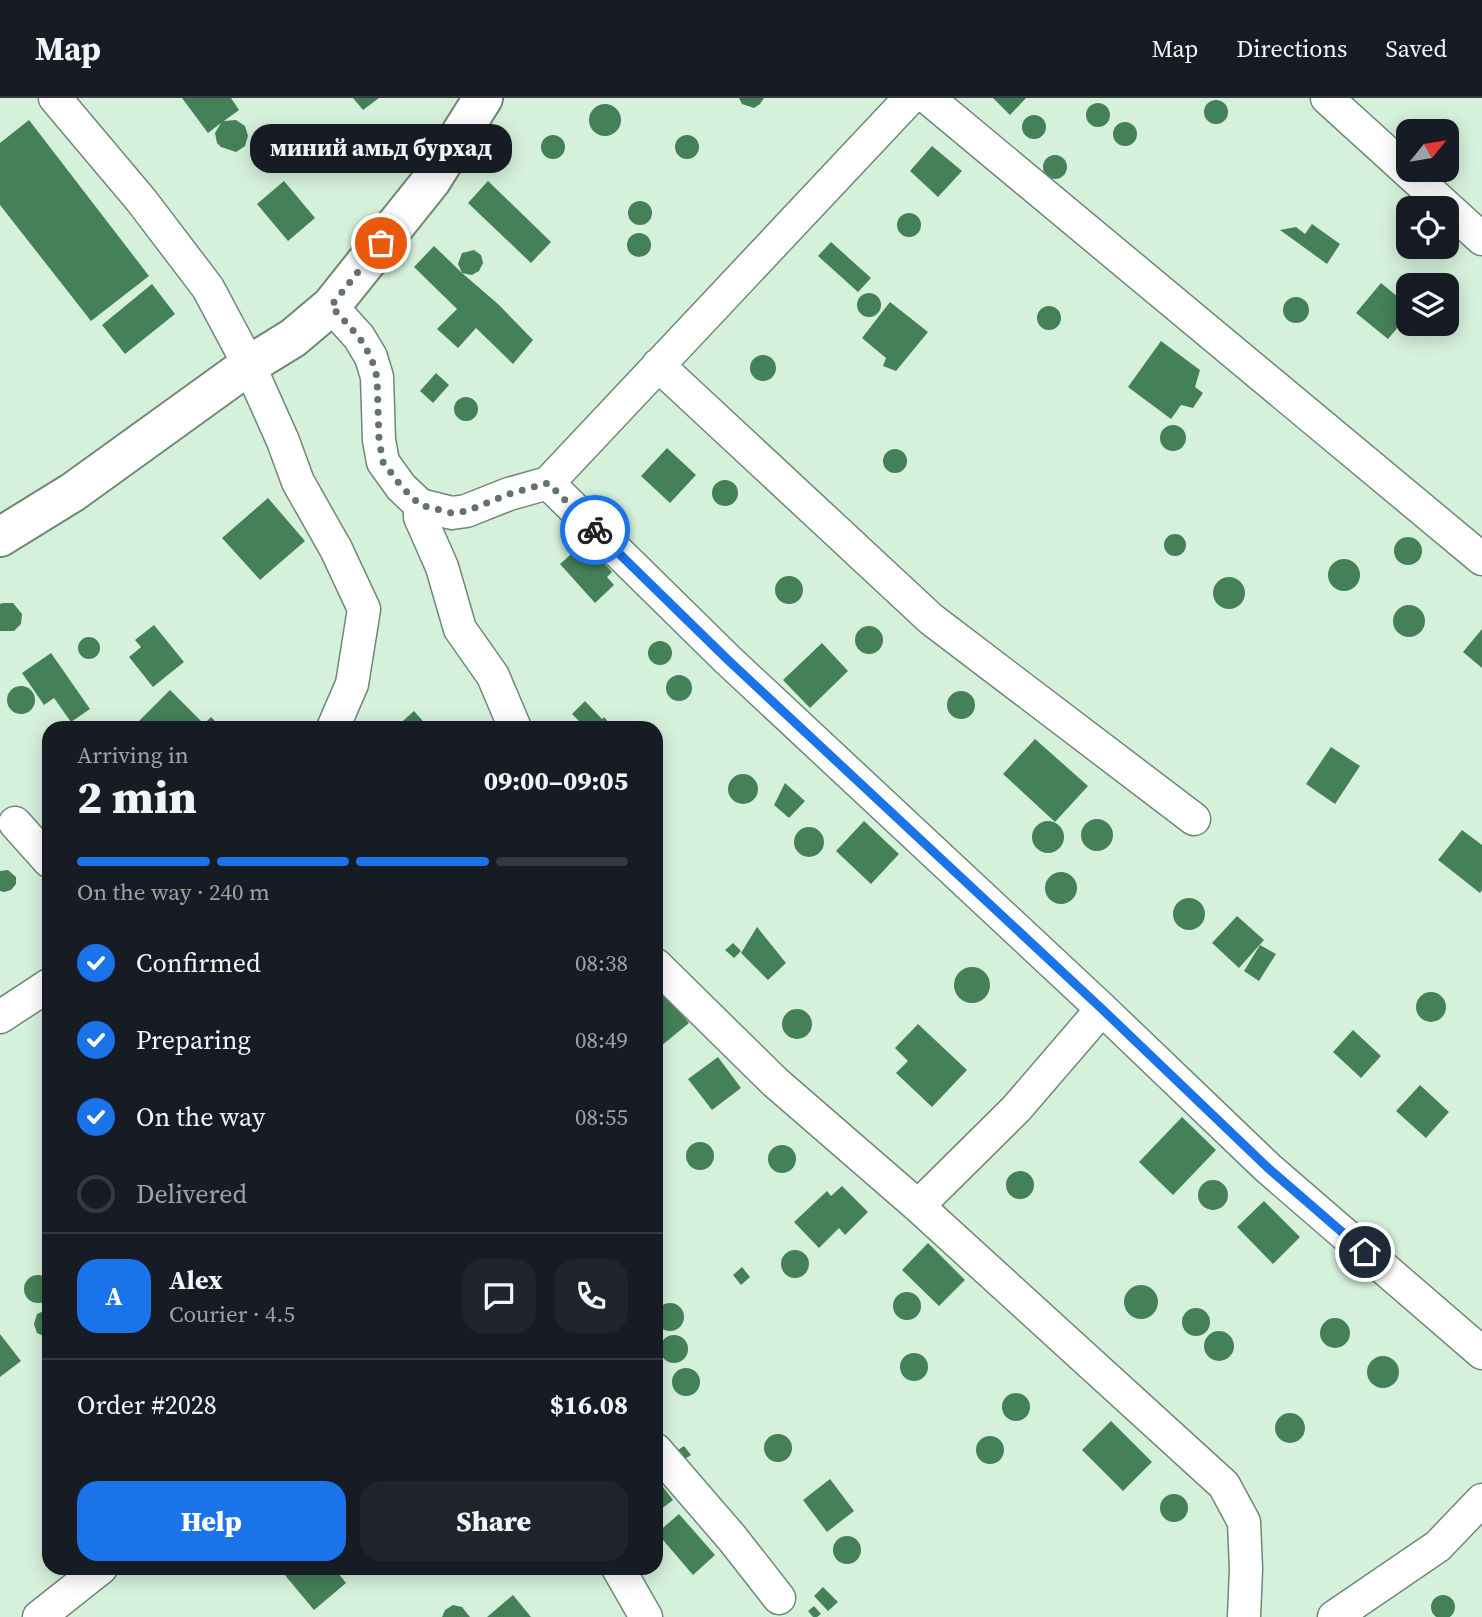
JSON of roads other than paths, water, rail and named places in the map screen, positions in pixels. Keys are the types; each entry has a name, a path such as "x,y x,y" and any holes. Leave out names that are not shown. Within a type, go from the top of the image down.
{"main road":[{"path":"0,537 74,492 249,365 293,338 331,306 432,181 483,98"}],"street":[{"path":"55,98 141,200 208,288 249,365 298,482 336,549 364,609 352,684 336,721"},
{"path":"331,306 359,337 371,357 377,377 379,440 383,462 420,505 452,513 467,511 509,494 548,483 910,98"},
{"path":"928,98 1482,559"},
{"path":"1327,98 1482,239"},
{"path":"658,365 931,619 1194,819"},
{"path":"548,483 728,660 1268,1168 1482,1353"},
{"path":"420,505 420,517 442,566 460,629 493,676 511,721"},
{"path":"15,823 42,853"},
{"path":"663,972 775,1082 918,1206 1224,1485 1244,1522 1244,1617"},
{"path":"4,1007 42,988"},
{"path":"918,1206 1016,1109 1102,1009"},
{"path":"663,1458 732,1538 779,1598"},
{"path":"1334,1617 1438,1546 1482,1500"},
{"path":"39,1617 92,1575"},
{"path":"622,1575 646,1617"}],"place":[{"name":"миний амьд бурхад","path":"381,243"}]}
